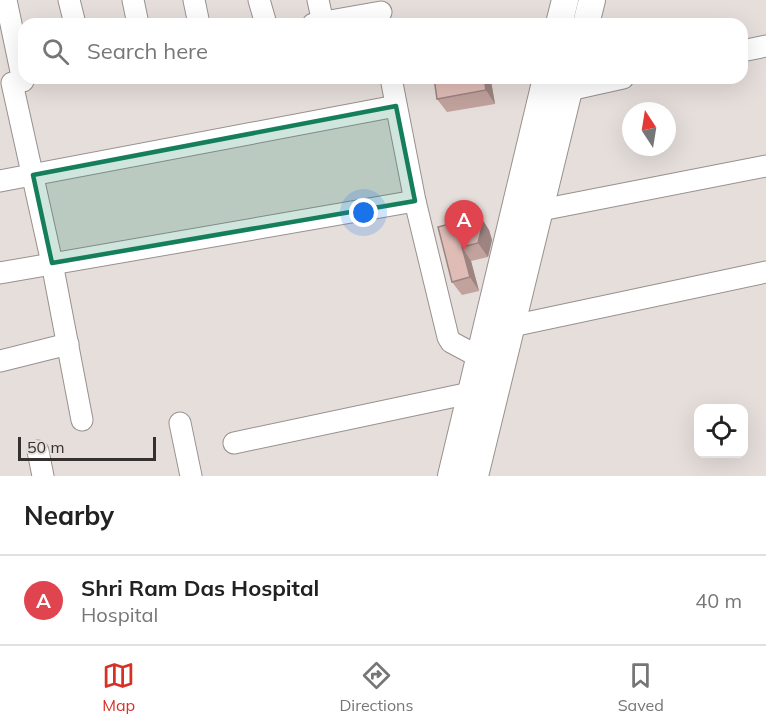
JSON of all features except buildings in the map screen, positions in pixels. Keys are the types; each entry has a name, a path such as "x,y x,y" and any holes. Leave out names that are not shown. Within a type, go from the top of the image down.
{"main road":[{"path":"560,18 565,0"},
{"path":"588,18 592,0"},
{"path":"452,476 545,84"},
{"path":"475,476 571,84"}],"street":[{"path":"6,0 18,82"},
{"path":"69,0 74,18"},
{"path":"133,0 137,18"},
{"path":"194,0 198,18"},
{"path":"260,0 264,18"},
{"path":"318,0 318,18"},
{"path":"347,18 381,12"},
{"path":"748,50 766,46"},
{"path":"18,84 33,175 82,420"},
{"path":"392,84 415,201 448,337 453,343 479,357"},
{"path":"0,181 396,106"},
{"path":"541,210 766,166"},
{"path":"0,273 415,201"},
{"path":"512,326 766,272"},
{"path":"0,361 68,344"},
{"path":"234,443 470,393"},
{"path":"180,423 191,476"},
{"path":"38,451 43,476"}],"highlighted area":[{"path":"396,106 415,201 52,263 33,175"}],"place":[{"name":"Shri Ram Das Hospital","path":"464,250"}]}
